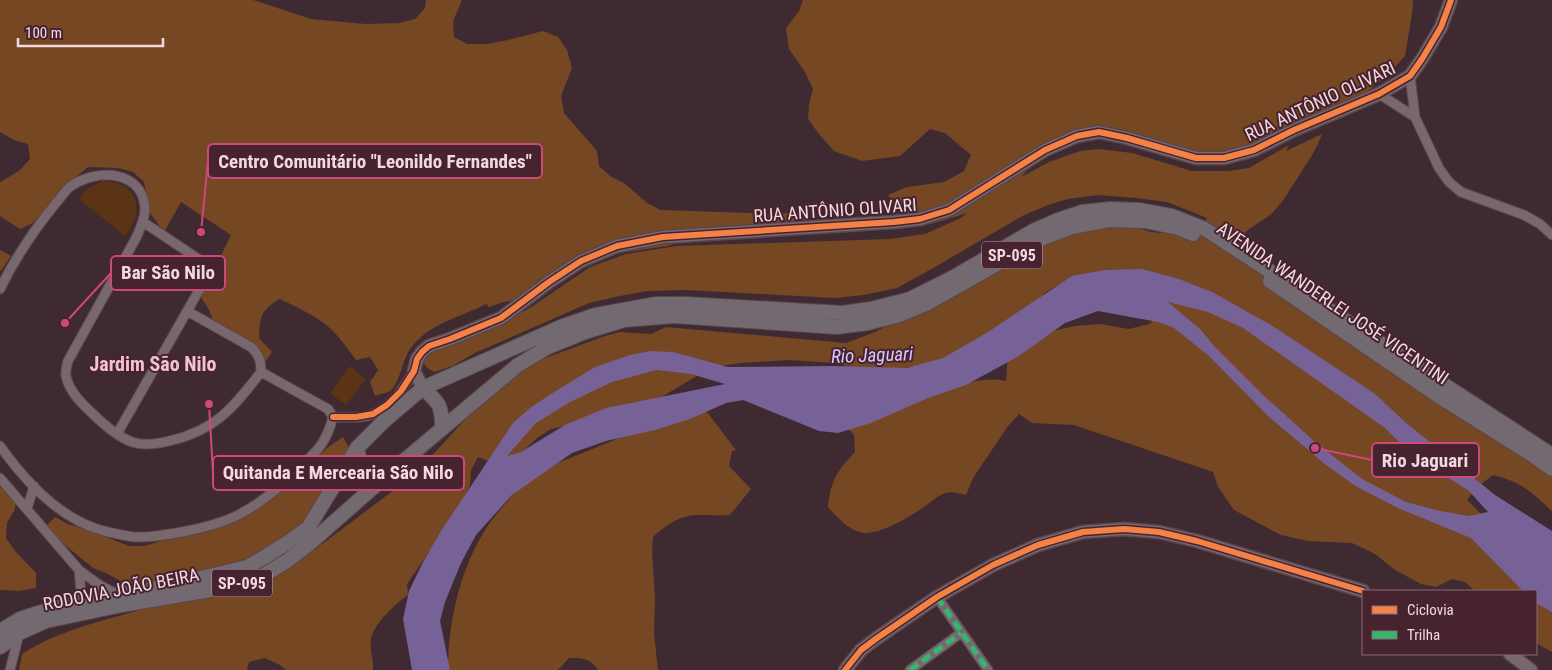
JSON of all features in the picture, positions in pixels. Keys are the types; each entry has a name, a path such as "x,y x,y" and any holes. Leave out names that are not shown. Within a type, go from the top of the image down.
{"main road":[{"name":"AVENIDA WANDERLEI JOSÉ VICENTINI","path":"423,388 563,326 594,315 627,308 656,304 686,304 842,313 871,309 910,298 952,278 1033,231 1058,220 1082,212 1140,210 1172,216 1205,228 1552,455"},
{"name":"AVENIDA WANDERLEI JOSÉ VICENTINI","path":"442,429 518,365 548,347 600,327 624,320 674,316 837,327 868,323 899,315 928,303 1043,238 1065,230 1109,220 1145,220 1178,228 1204,238 1437,395 1552,469"},
{"name":"RODOVIA JOÃO BEIRA","path":"0,631 20,619 79,602 163,587 247,567 288,543 308,528 357,448 383,422 423,388"},
{"path":"423,388 438,402 442,413 442,429"},
{"name":"RODOVIA JOÃO BEIRA","path":"0,647 19,633 46,621 240,584 264,575 308,545 394,468 442,429"},
{"path":"357,448 362,467 369,472 377,473 394,468"}],"street":[{"name":"RUA ANTÔNIO OLIVARI","path":"414,371 417,359 429,346 500,318 573,266 618,246 664,236 920,219 949,210 1044,150 1077,136 1099,132 1196,158 1224,158 1254,150 1294,130 1379,94 1410,76 1441,28 1451,0"},
{"path":"1410,76 1415,117 1439,168 1448,182 1462,192 1540,224 1552,235"},
{"path":"1379,94 1415,117"},
{"path":"1,283 47,214 69,187 79,181 100,175 112,174 128,180 139,190 144,200 143,222 73,349 68,360 66,375 71,390 102,423 131,442 141,444 158,444 194,434 207,428 219,420 261,372 261,361 258,354 251,347 187,311"},
{"path":"117,434 208,273 200,260 143,222"},
{"path":"333,418 373,414 387,405 401,391 414,371 423,388"},
{"path":"0,446 34,486 57,507 76,520 103,531 134,537 164,535 211,525 235,517 279,488 321,447 329,433 333,418 328,409 261,372"},
{"path":"0,478 79,570 116,594"},
{"path":"27,509 34,486"},
{"path":"845,670 866,646 937,597 993,565 1038,545 1083,532 1124,529 1159,532 1198,541 1362,591"},
{"path":"79,570 81,592 79,602"},
{"path":"937,597 988,670"},
{"path":"10,670 19,633"},
{"path":"910,670 961,633"},
{"path":"1511,655 1531,670"}],"shaded area":[{"path":"0,0 253,0 311,19 366,24 399,23 415,19 425,8 426,0 462,0 453,21 454,37 467,44 487,44 543,31 558,37 567,50 572,68 561,96 564,113 597,151 599,166 610,176 624,183 647,203 661,210 778,214 809,211 809,226 684,239 668,246 605,255 518,300 503,302 489,307 486,304 435,327 410,349 399,377 389,392 375,396 370,382 378,370 370,357 356,360 338,336 320,320 279,299 268,307 261,319 259,338 272,352 263,365 256,346 214,323 201,297 231,235 181,202 164,232 150,213 144,182 133,172 118,168 88,167 75,178 33,223 20,229 0,216 0,182 19,171 30,159 28,144 14,140 0,132"},
{"path":"803,0 1413,0 1405,56 1393,69 1364,95 1255,148 1208,159 1108,137 1063,143 1034,163 1021,177 1049,162 1080,151 1099,149 1132,153 1192,171 1228,171 1249,168 1289,145 1286,151 1322,134 1311,157 1278,207 1247,231 1241,238 1238,236 1228,248 1552,466 1552,511 1519,484 1493,475 1476,488 1467,500 1552,584 1552,652 1537,644 1537,590 1474,590 1465,582 1452,579 1436,587 1421,584 1395,570 1375,554 1352,543 1307,541 1281,535 1234,510 1218,487 1213,472 1074,425 1032,423 1019,414 1008,426 973,478 966,495 950,492 942,494 918,511 879,531 865,533 854,530 828,507 836,476 855,452 854,435 844,424 967,383 986,380 1006,381 1008,353 1042,333 1075,326 1100,324 1129,329 1149,324 1161,314 1170,302 1069,279 1046,292 1015,323 935,364 888,370 851,367 834,363 789,360 712,367 643,408 551,429 537,438 523,451 494,463 478,457 471,470 470,485 463,502 407,584 408,595 386,614 373,632 371,650 373,670 286,670 265,658 249,662 247,670 19,670 22,654 37,645 70,631 222,586 286,571 414,475 510,371 605,336 620,332 651,334 666,327 846,343 875,332 983,270 1064,235 1088,229 1114,227 1135,227 1151,232 1173,234 1201,234 1207,218 1167,202 1098,195 1068,199 1024,215 897,288 864,295 834,298 686,290 647,291 589,303 475,353 452,366 435,372 427,367 423,360 423,354 498,326 533,306 590,267 626,254 676,246 890,239 925,234 961,218 967,213 931,224 896,208 888,195 907,187 944,182 964,171 971,155 945,133 930,129 900,156 862,161 834,151 819,134 808,119 813,89 805,72 789,49 786,28 799,11"},
{"path":"103,181 124,186 135,199 135,217 132,226 125,236 79,199 87,189"},
{"path":"0,250 11,256 1,271 0,270"},
{"path":"1142,269 1179,279 1212,292 1271,325 1374,393 1404,421 1495,495 1552,531 1552,612 1537,604 1537,590 1522,590 1471,538 1398,508 1357,487 1326,465 1268,416 1209,356 1174,328 1158,322 1098,311 1065,323 1019,356 966,385 928,398 871,423 838,433 819,431 743,400 726,403 690,419 655,430 606,441 572,453 512,495 476,535 461,563 445,602 440,621 450,670 412,670 403,619 409,591 441,531 513,423 530,408 595,367 630,355 650,351 673,352 728,367 834,366 907,368 943,358 988,332 1072,276 1105,270","holes":["1168,302 1208,312 1243,328 1385,428 1411,454 1469,491 1488,512 1469,516 1440,511 1406,502 1362,479 1314,441 1261,393 1215,347 1201,330","657,370 691,374 725,384 606,408 565,425 521,452 507,456 536,423 570,402 612,382"]},
{"path":"350,366 366,379 346,405 330,393"},
{"path":"705,405 707,412 736,450 732,451 729,466 751,489 730,515 686,516 668,525 653,537 654,634 658,670 598,670 589,661 569,658 558,670 448,670 453,614 463,578 478,543 490,523 518,489 543,469 698,406"},
{"path":"343,437 351,451 303,528 245,563 140,585 124,583 93,568 44,528 55,517 68,524 129,546 145,546 223,521 268,500 327,448"},
{"path":"4,483 16,494 15,509 7,523 6,538 15,551 36,573 36,588 19,591 0,590 0,488"}],"marked path":[{"path":"937,597 988,670"},
{"path":"910,670 961,633"}],"cycle path":[{"path":"333,417 356,417 373,414 387,405 401,391 414,371 417,359 429,346 501,318 581,261 617,246 663,237 920,219 949,210 1045,150 1077,136 1099,132 1196,158 1224,158 1254,150 1294,130 1379,94 1410,76 1441,27 1451,0"},
{"path":"845,670 861,650 937,597 993,565 1038,545 1083,532 1124,529 1159,532 1197,541 1362,591"}],"place":[{"name":"Centro Comunitário \"Leonildo Fernandes\"","path":"201,232"},
{"name":"Bar São Nilo","path":"65,323"},
{"name":"Quitanda E Mercearia São Nilo","path":"209,404"},
{"name":"Rio Jaguari","path":"1315,448"}],"district":[{"name":"Jardim São Nilo","path":"153,364"}]}
